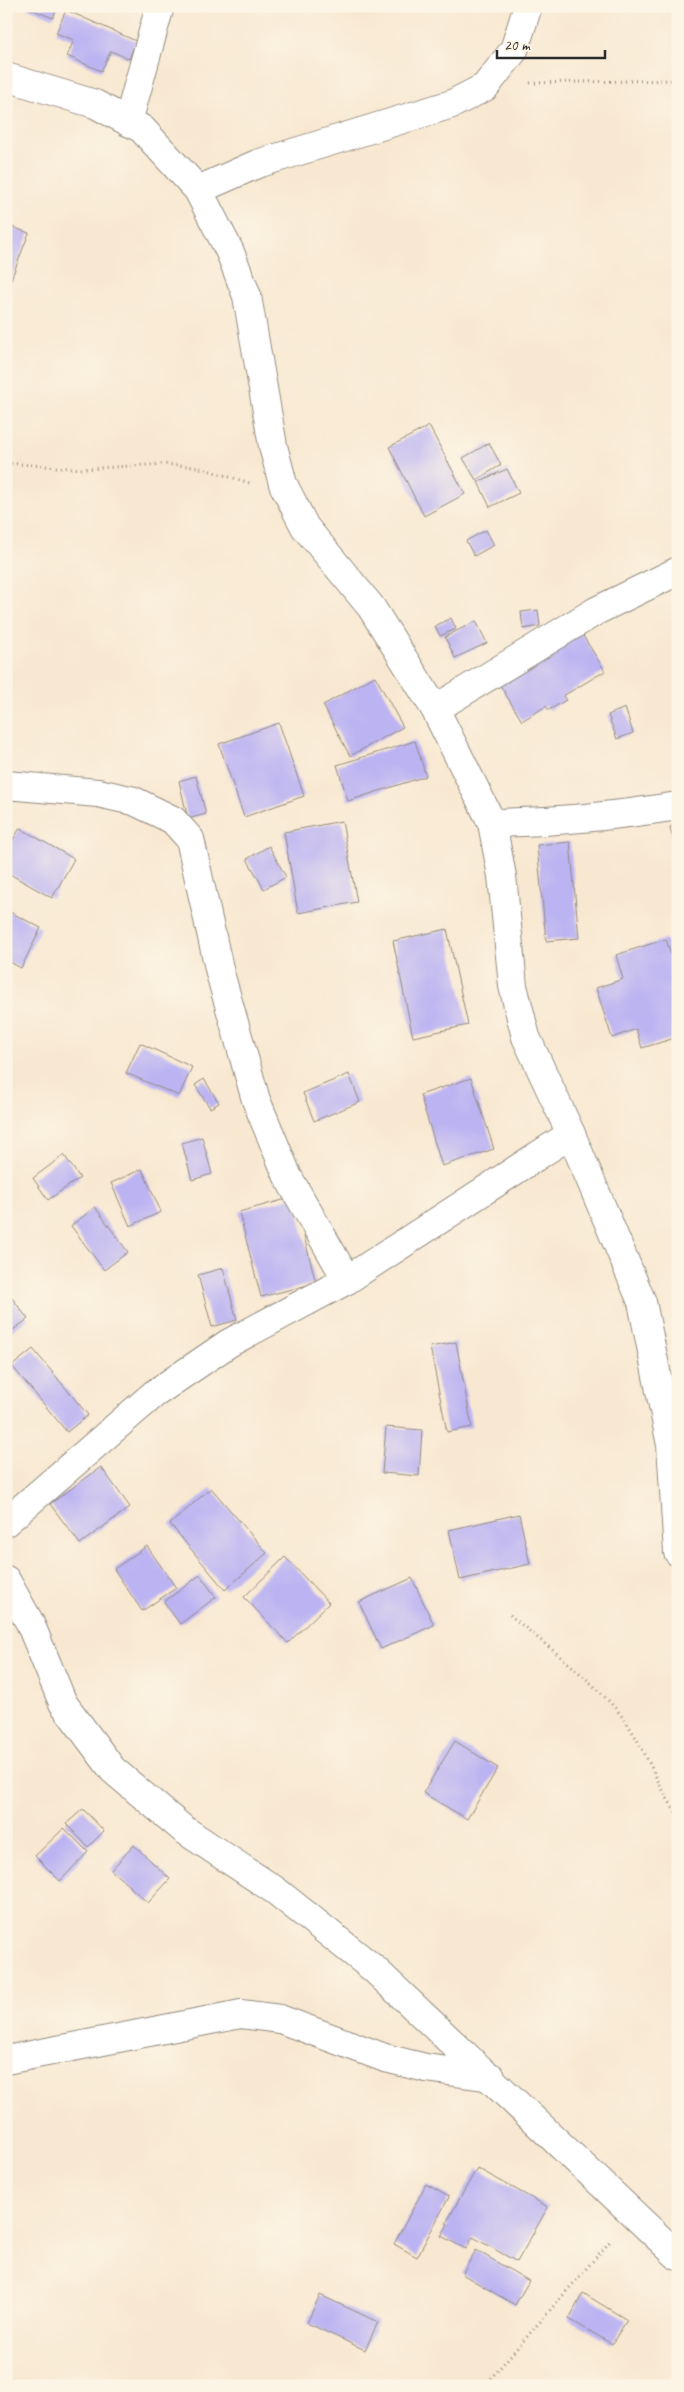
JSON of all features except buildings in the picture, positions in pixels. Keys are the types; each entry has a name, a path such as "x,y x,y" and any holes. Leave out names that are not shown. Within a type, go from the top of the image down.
{"street":[{"path":"128,122 160,6"},
{"path":"198,190 257,164 452,104 485,87 514,50 528,6"},
{"path":"6,77 94,104 142,128 198,190 230,252 247,296 273,446 283,484 305,527 371,607 435,709 492,823 502,876 513,986 526,1037 571,1134 642,1302 671,1445 678,1552"},
{"path":"435,709 596,610 678,571"},
{"path":"6,785 98,793 134,801 173,820 190,839 220,973 256,1100 288,1177 347,1280"},
{"path":"492,823 548,822 596,818 678,806"},
{"path":"6,1522 154,1394 229,1343 347,1280 571,1134"},
{"path":"6,1580 30,1623 63,1703 114,1770 183,1829 276,1891 374,1969 491,2077 678,2256"},
{"path":"6,2060 241,2014 280,2019 385,2058 426,2068 491,2077"}],"path":[{"path":"485,87 543,82 678,80"},
{"path":"6,463 83,469 162,464 198,467 249,482 283,484"},
{"path":"510,1615 601,1693 628,1724 664,1796 678,1815"},
{"path":"484,2386 633,2214"}]}
